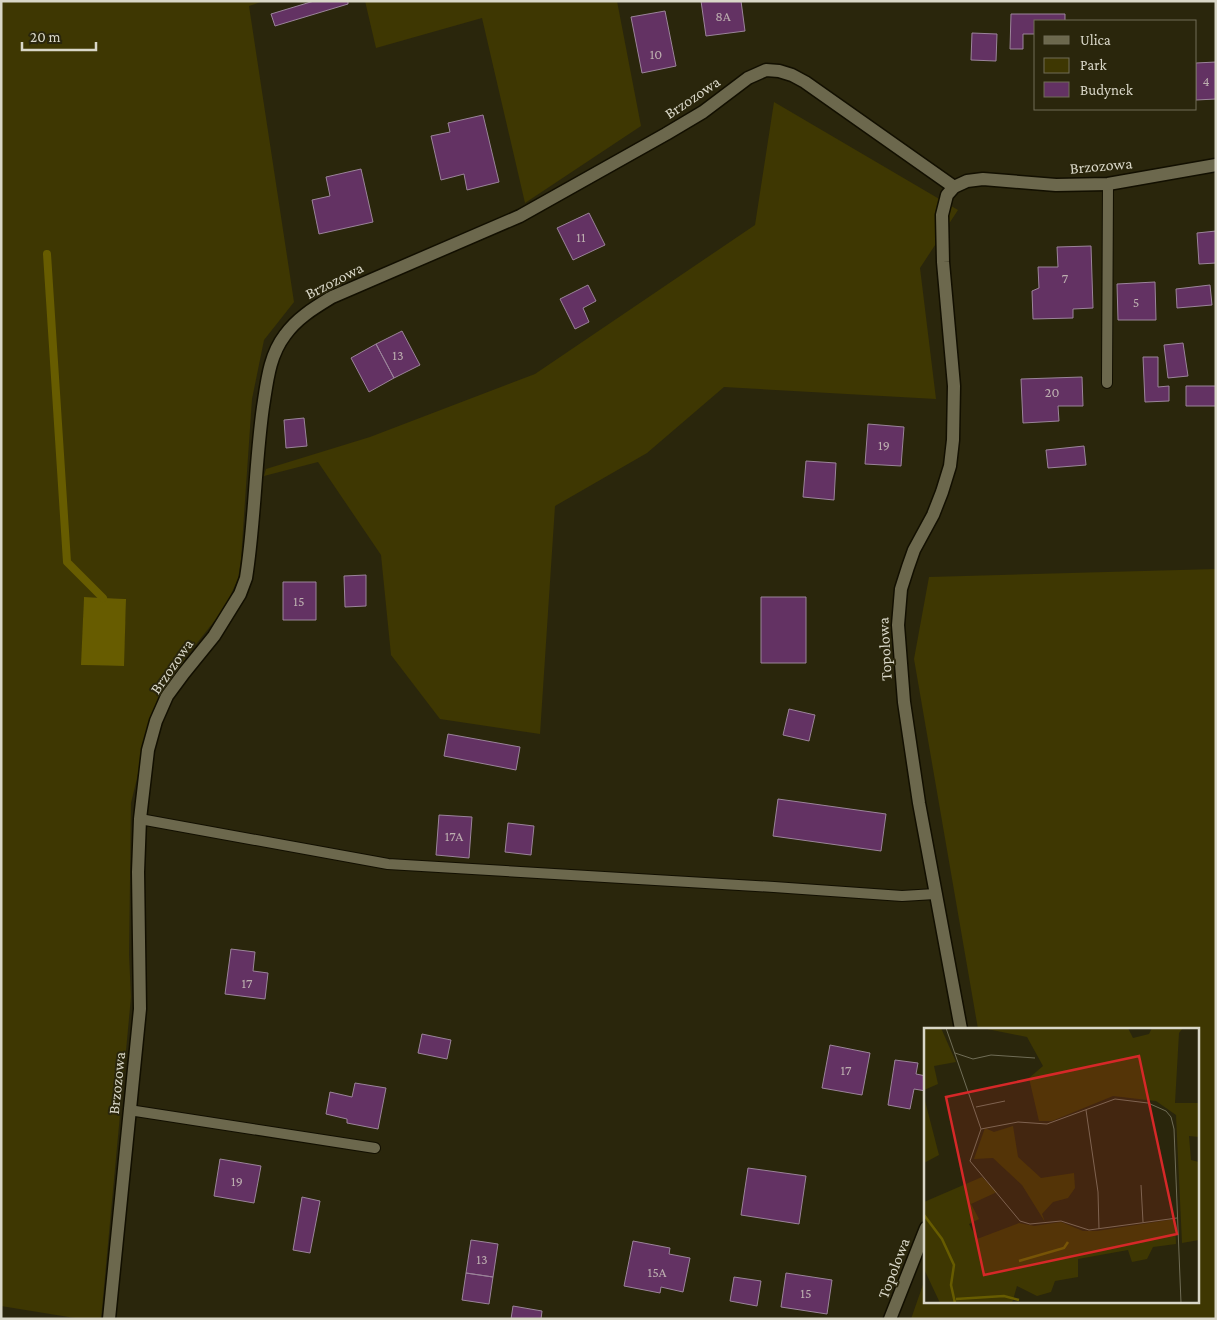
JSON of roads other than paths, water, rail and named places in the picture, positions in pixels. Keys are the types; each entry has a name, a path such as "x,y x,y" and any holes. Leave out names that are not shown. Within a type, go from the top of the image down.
{"street":[{"name":"Brzozowa","path":"109,1319 140,1009 138,872 140,819 148,750 156,721 167,696 214,636 240,594 246,578 260,426 268,375 274,353 283,336 292,326 306,313 332,297 520,216 666,134 703,112 748,78 766,70 792,74 805,82 954,187 967,181 983,179 1056,185 1108,184 1216,165"},
{"name":"Topolowa","path":"954,187 947,195 942,215 943,262 954,386 953,440 950,466 933,515 914,550 906,574 898,607 898,625 904,702 919,804 960,1028"},
{"name":"Topolowa","path":"890,1319 924,1233"}],"lane":[{"path":"1107,383 1108,184"},
{"path":"140,819 388,864 902,896 935,894"},
{"path":"129,1110 374,1148"}],"waterway":[{"path":"47,254 67,562 103,598"}]}
